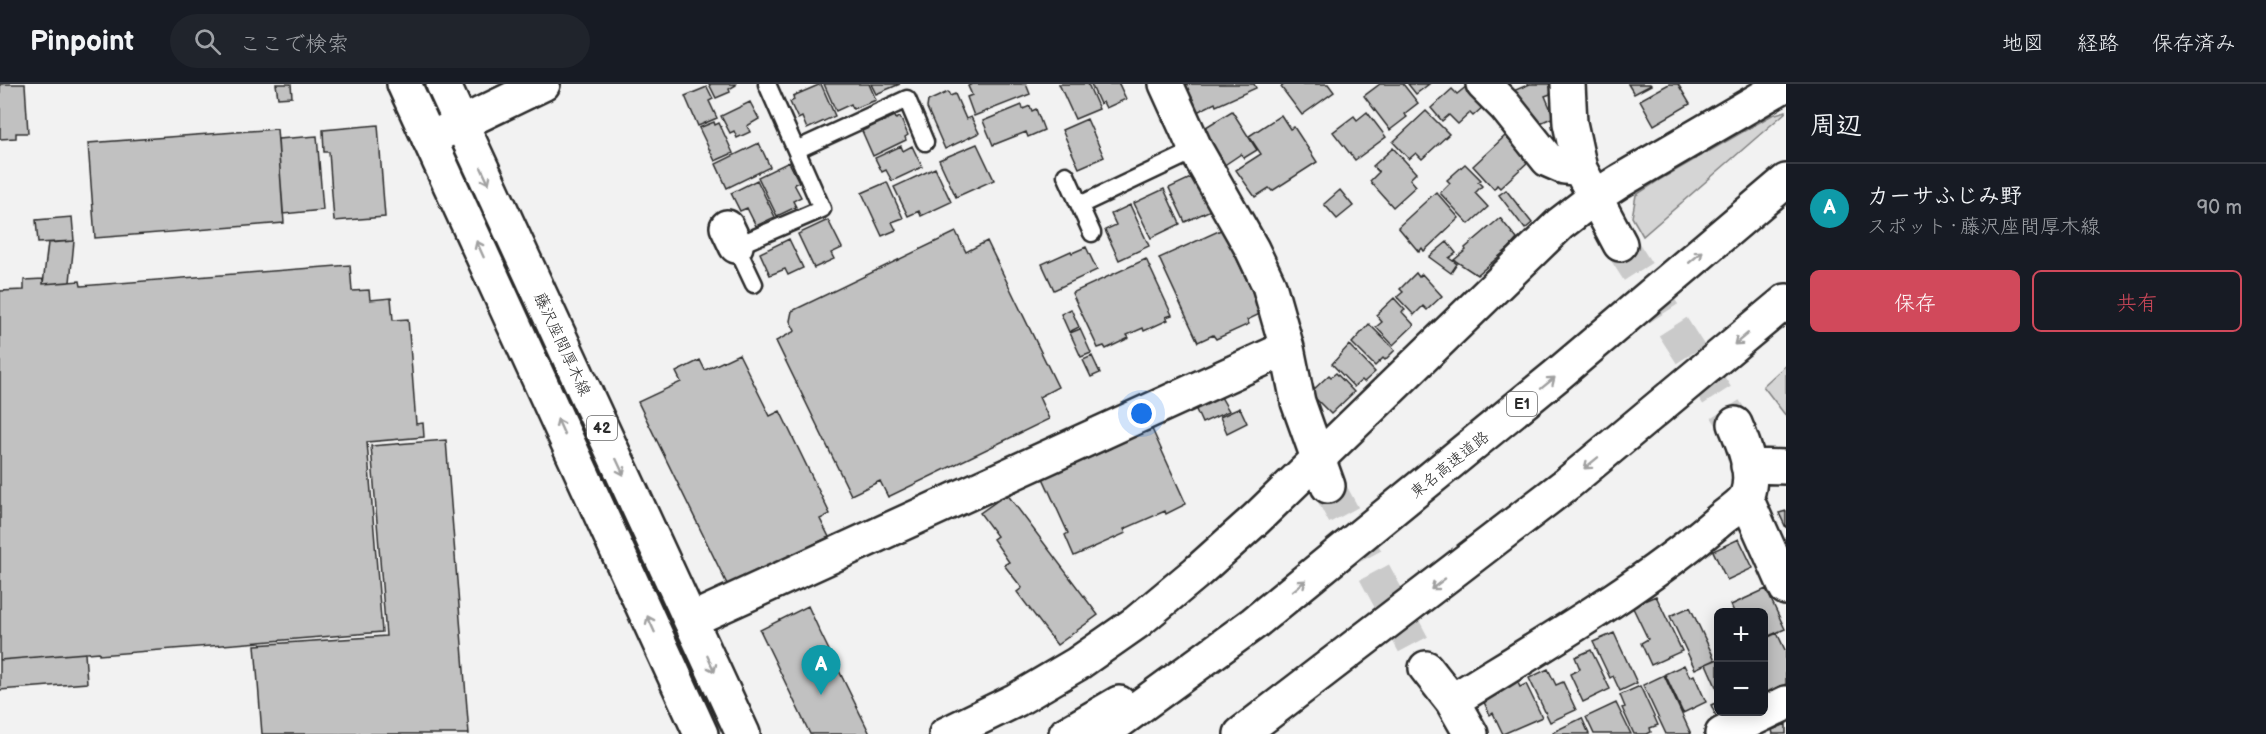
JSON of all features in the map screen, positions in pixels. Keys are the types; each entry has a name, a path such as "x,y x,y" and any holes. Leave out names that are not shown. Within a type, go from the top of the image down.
{"main road":[{"name":"42","path":"404,84 701,734"},
{"name":"藤沢座間厚木線","path":"443,84 743,734"},
{"path":"429,139 461,123 502,93 543,84"},
{"path":"1166,84 1196,150 1269,285 1287,348 1298,402 1323,472"},
{"path":"1483,84 1548,160 1564,167 1588,183"},
{"path":"1568,84 1570,123 1588,183 1620,244"},
{"path":"946,734 1016,700 1077,664 1137,622 1248,526 1323,472 1560,225 1588,183 1786,84"},
{"name":"東名高速道路","path":"1102,734 1254,623 1556,376 1786,180"},
{"path":"1242,734 1576,475 1786,301"},
{"path":"691,621 1287,348"},
{"path":"1735,424 1743,445 1747,482 1786,588"},
{"path":"1452,701 1605,606 1693,543 1747,482 1786,467"},
{"path":"1066,734 1254,623"},
{"path":"1426,668 1452,701 1471,734"},
{"path":"1247,734 1297,693"},
{"path":"1722,734 1786,703"}],"lane":[{"path":"754,284 731,236 822,209 796,150 773,86"},
{"path":"796,150 907,99 926,142"},
{"path":"1080,205 1196,150"},
{"path":"1066,175 1092,233"}],"shaded area":[{"path":"1786,111 1643,236 1632,217 1636,195 1772,115"},
{"path":"1786,365 1786,416 1763,386"}],"building":[{"path":"0,84 25,84 28,133 16,133 16,138 0,139"},
{"path":"276,84 291,84 292,97 278,98"},
{"path":"709,84 736,85 729,89 730,92 716,98"},
{"path":"821,84 835,116 807,129 802,117 798,119 790,102 794,100 793,96"},
{"path":"824,84 869,84 876,100 853,109 851,104 836,111"},
{"path":"871,84 900,84 876,94"},
{"path":"972,84 1026,84 1030,94 974,116 967,97 972,95 968,86"},
{"path":"1059,84 1088,84 1099,109 1075,119"},
{"path":"1091,84 1119,84 1126,99 1106,108 1103,102 1100,104"},
{"path":"1181,84 1254,84 1256,88 1195,113"},
{"path":"1285,84 1328,84 1334,92 1302,115 1281,87"},
{"path":"1380,84 1403,84 1418,103 1404,114 1407,117 1390,130 1364,96"},
{"path":"1408,84 1429,84 1416,94"},
{"path":"1530,84 1549,84 1553,93 1545,96 1554,117 1533,126 1513,91"},
{"path":"1628,84 1650,84 1651,85 1634,94"},
{"path":"1669,84 1678,84 1690,104 1654,125 1640,100"},
{"path":"1467,86 1485,105 1473,116 1470,113 1458,124 1449,115 1442,121 1431,108 1452,89 1457,94"},
{"path":"707,87 713,99 709,101 717,118 698,126 685,96"},
{"path":"948,92 950,96 955,94 966,119 971,117 979,133 945,149 927,108 928,101"},
{"path":"750,102 759,119 747,126 750,132 737,138 734,131 730,133 721,116"},
{"path":"1022,105 1023,109 1030,106 1032,111 1036,109 1044,130 1028,137 1026,132 993,145 983,121"},
{"path":"1232,111 1257,150 1244,158 1241,154 1223,166 1201,130"},
{"path":"1426,111 1449,134 1422,159 1416,153 1409,159 1393,142"},
{"path":"1367,112 1386,137 1355,160 1333,132 1354,116 1357,120"},
{"path":"1281,115 1290,129 1294,127 1317,162 1272,191 1269,188 1255,197 1236,170 1261,154 1249,136"},
{"path":"895,116 896,119 900,117 908,135 905,137 906,140 873,156 862,131"},
{"path":"1087,119 1104,157 1079,168 1062,130"},
{"path":"714,122 715,125 719,123 733,153 715,161 699,128"},
{"path":"378,125 385,217 334,221 329,152 324,152 323,130"},
{"path":"277,129 284,223 95,238 88,143"},
{"path":"317,136 323,210 283,214 278,139"},
{"path":"1505,136 1529,161 1500,188 1497,185 1494,189 1473,166"},
{"path":"759,143 770,167 727,188 716,164"},
{"path":"977,144 994,180 956,197 939,160"},
{"path":"901,146 903,151 912,146 922,167 892,181 886,170 882,172 875,158"},
{"path":"1393,148 1416,173 1410,179 1416,186 1393,207 1370,181 1379,172 1373,166"},
{"path":"789,162 799,182 794,184 801,197 793,201 796,207 777,216 758,177"},
{"path":"1465,164 1481,180 1478,182 1482,186 1475,193 1488,207 1469,224 1440,193 1450,183 1447,180"},
{"path":"935,168 951,202 921,216 919,211 908,216 894,187"},
{"path":"1197,175 1213,209 1185,222 1169,188"},
{"path":"757,180 775,217 756,226 747,208 740,211 731,193"},
{"path":"887,182 903,218 892,222 896,230 882,236 862,193"},
{"path":"1164,189 1180,224 1151,238 1134,203"},
{"path":"1340,190 1353,206 1337,219 1324,204"},
{"path":"1506,190 1532,223 1525,229 1499,195"},
{"path":"1436,192 1459,218 1424,251 1422,248 1419,252 1398,227"},
{"path":"1130,205 1149,246 1119,260 1105,230 1116,225 1111,214"},
{"path":"72,217 74,241 38,243 36,220"},
{"path":"1500,218 1517,239 1509,248 1477,275 1454,260 1466,250 1465,248"},
{"path":"828,220 842,248 831,253 834,259 814,268 798,234"},
{"path":"1223,229 1262,313 1247,320 1249,324 1216,339 1213,335 1198,342 1159,258"},
{"path":"956,232 966,252 987,241 1058,387 1039,397 1049,419 888,497 880,481 851,495 776,341 795,331 790,321 792,311"},
{"path":"789,239 803,268 788,275 785,269 770,275 760,253"},
{"path":"74,241 70,282 43,284 48,243"},
{"path":"1447,242 1456,253 1449,258 1457,264 1451,273 1429,257"},
{"path":"1086,247 1097,270 1054,290 1042,264"},
{"path":"1146,259 1172,315 1166,317 1168,320 1144,331 1143,328 1127,335 1129,338 1106,349 1104,346 1098,348 1072,293"},
{"path":"350,265 352,291 369,290 370,300 391,298 393,320 408,319 416,424 423,423 424,437 367,442 382,632 99,655 99,652 0,660 0,291 24,290 24,280 43,279 43,284 80,281 81,286"},
{"path":"1416,273 1419,277 1422,274 1442,296 1427,310 1423,306 1414,315 1397,297 1403,292 1400,289"},
{"path":"1394,298 1405,310 1402,312 1414,325 1393,345 1376,327 1382,322 1376,315"},
{"path":"1071,309 1079,327 1069,332 1061,314"},
{"path":"1369,324 1395,350 1375,366 1352,343"},
{"path":"1080,329 1091,353 1081,357 1070,333"},
{"path":"1349,345 1375,372 1354,387 1332,364"},
{"path":"739,354 770,416 780,411 830,514 820,519 829,537 728,586 638,402 681,382 676,372 700,360 705,370"},
{"path":"1092,356 1100,373 1091,377 1083,360"},
{"path":"1336,373 1354,392 1331,414 1310,393 1329,375 1331,377"},
{"path":"1217,390 1229,411 1202,423 1192,401"},
{"path":"1240,408 1247,423 1227,433 1220,417"},
{"path":"1145,422 1149,431 1152,429 1186,504 1124,529 1126,533 1074,556 1065,535 1068,533 1041,469 1071,456 1075,464 1111,448 1107,439"},
{"path":"446,440 469,734 262,734 255,645 386,636 371,446"},
{"path":"1007,494 1098,615 1057,645 1017,592 1022,588 1004,565 1009,562 993,539 997,536 980,513"},
{"path":"1786,511 1786,528 1779,513"},
{"path":"1739,539 1753,568 1727,580 1713,551"},
{"path":"1766,589 1785,629 1768,636 1768,608 1732,608 1731,605"},
{"path":"1656,596 1682,651 1651,665 1641,643 1648,639 1632,606"},
{"path":"808,606 870,734 810,734 760,630"},
{"path":"1690,607 1714,660 1695,669 1670,616"},
{"path":"1614,633 1637,683 1620,691 1613,676 1610,678 1593,642"},
{"path":"1777,633 1786,652 1786,684 1768,693 1768,662 1768,637"},
{"path":"1591,650 1610,689 1583,702 1570,674 1580,669 1575,657"},
{"path":"85,653 87,683 0,690 0,660"},
{"path":"1714,661 1714,682 1706,664"},
{"path":"1684,665 1690,677 1694,675 1706,702 1683,713 1665,674"},
{"path":"1548,669 1556,685 1563,682 1576,710 1550,722 1529,678"},
{"path":"1664,675 1691,734 1666,734 1643,685"},
{"path":"1517,681 1520,687 1526,684 1542,717 1503,734 1493,713 1490,715 1483,700 1493,692"},
{"path":"1640,686 1658,725 1650,728 1651,732 1647,734 1634,734 1622,708 1625,707 1620,695"},
{"path":"1616,703 1631,734 1594,734 1586,717"},
{"path":"1716,716 1727,716 1729,720 1720,725"},
{"path":"1582,718 1589,734 1554,734 1553,732"},
{"path":"1786,724 1786,734 1773,734 1772,730"}],"tunnel":[{"path":"1620,244 1735,424"},
{"path":"1328,486 1426,668"}],"place":[{"name":"カーサふじみ野","path":"821,695"}]}
